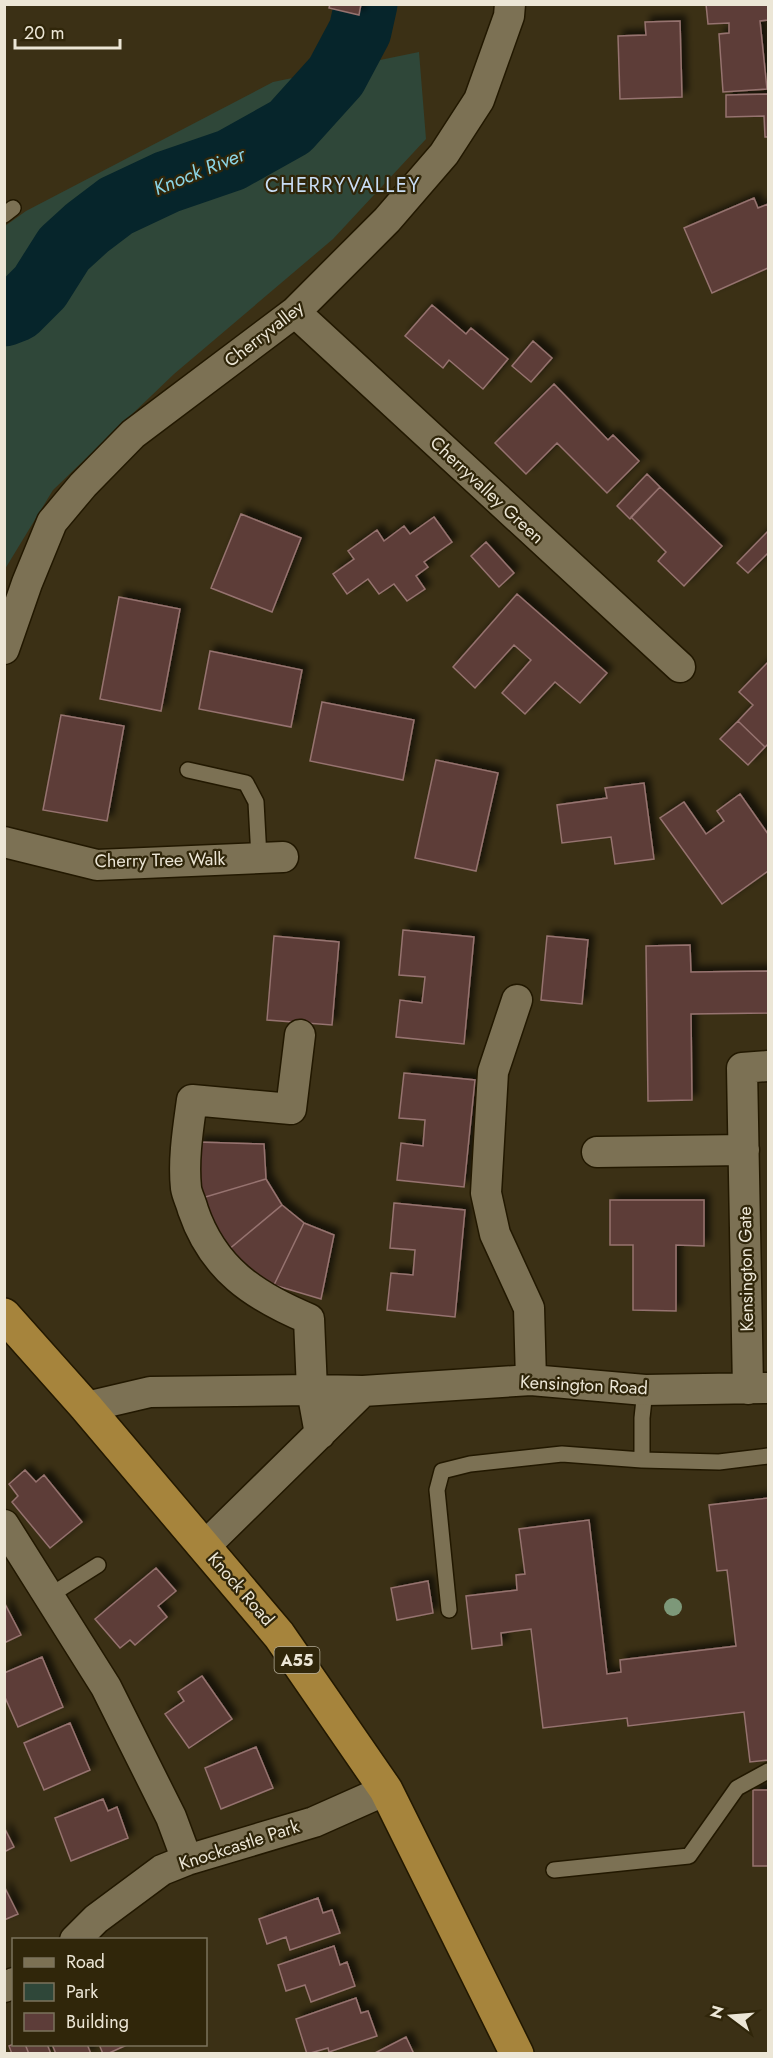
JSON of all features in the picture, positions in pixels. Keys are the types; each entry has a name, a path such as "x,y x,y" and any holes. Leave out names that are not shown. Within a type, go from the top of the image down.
{"highway":[{"name":"Knock Road","path":"4,1315 86,1407 279,1635 386,1790 518,2054"}],"street":[{"name":"Cherryvalley","path":"4,649 27,582 52,522 83,485 133,434 296,312 387,220 444,154 478,100 509,16 510,4"},
{"name":"Cherryvalley Green","path":"296,312 680,667"},
{"name":"Cherry Tree Walk","path":"4,842 97,865 271,857"},
{"path":"517,1000 493,1072 486,1193 495,1234 529,1308 531,1380"},
{"path":"300,1035 291,1109 192,1100 186,1149 186,1189 200,1229 218,1259 245,1283 278,1306 309,1319 312,1390 320,1434"},
{"name":"Kensington Gate","path":"758,1388 744,1150 742,1068 768,1066"},
{"path":"597,1152 744,1150"},
{"name":"Kensington Road","path":"86,1407 150,1392 363,1391 531,1380 645,1389 758,1388"},
{"path":"204,1547 363,1391"},
{"path":"4,1525 106,1687 171,1817 187,1860"},
{"name":"Knockcastle Park","path":"77,1938 96,1919 162,1870 187,1860 314,1822 386,1790"}],"lane":[{"path":"188,770 246,783 256,802 271,857"},
{"path":"642,1460 645,1389"},
{"path":"449,1610 437,1490 442,1471 470,1464 562,1454 642,1460 719,1462 768,1456"},
{"path":"49,1596 98,1565"},
{"path":"554,1870 689,1856 737,1788 768,1771"}],"green space":[{"path":"419,52 426,139 333,239 174,374 53,490 5,569 5,226 26,211 273,82"}],"building":[{"path":"330,4 361,4 359,15 329,8"},
{"path":"706,4 768,4 768,20 760,21 767,89 723,92 719,34 729,33 729,23 708,24"},
{"path":"680,21 682,97 620,99 618,36 646,35 645,22"},
{"path":"768,94 768,137 765,137 764,116 726,117 726,95"},
{"path":"754,198 758,208 768,204 768,268 712,293 684,228"},
{"path":"432,305 466,334 471,328 508,359 483,389 449,360 443,368 405,336"},
{"path":"533,341 552,358 531,382 512,366"},
{"path":"554,384 608,440 613,435 639,461 607,493 557,443 526,474 495,443"},
{"path":"647,474 660,487 630,519 617,506"},
{"path":"660,487 722,546 684,586 658,561 666,552 631,517"},
{"path":"241,514 301,538 272,612 211,588"},
{"path":"434,517 452,542 424,562 428,567 416,576 425,589 407,601 394,584 379,594 368,579 347,594 333,574 354,559 348,551 377,530 384,541 404,526 410,534"},
{"path":"768,531 768,553 748,573 737,563"},
{"path":"486,542 514,573 499,587 471,556"},
{"path":"517,594 607,673 580,703 555,682 525,714 502,693 531,660 514,645 475,688 453,667"},
{"path":"119,597 180,609 161,711 100,699"},
{"path":"210,651 302,670 291,727 199,709"},
{"path":"768,662 768,744 765,747 738,721 753,705 739,692"},
{"path":"322,702 414,720 403,780 310,761"},
{"path":"61,715 124,726 107,821 43,810"},
{"path":"738,721 765,747 748,765 720,739"},
{"path":"436,760 498,773 476,871 415,858"},
{"path":"644,783 654,859 615,864 611,837 562,843 557,805 607,798 605,788"},
{"path":"740,794 768,834 768,871 722,904 660,818 684,802 706,834 724,821 717,811"},
{"path":"403,930 474,937 464,1044 396,1037 400,1000 422,1003 425,977 399,975"},
{"path":"274,936 339,942 332,1025 267,1020"},
{"path":"547,936 588,940 582,1004 541,1000"},
{"path":"690,945 691,972 768,971 768,1013 691,1014 692,1100 648,1101 646,946"},
{"path":"404,1073 475,1080 464,1187 397,1180 401,1143 423,1146 425,1120 399,1118"},
{"path":"197,1142 264,1144 266,1179 202,1198"},
{"path":"266,1179 282,1205 228,1250 202,1198"},
{"path":"610,1200 704,1200 704,1246 676,1245 676,1311 633,1310 633,1245 610,1245"},
{"path":"394,1203 465,1210 455,1317 387,1310 391,1273 413,1275 415,1250 390,1248"},
{"path":"282,1205 304,1223 274,1285 253,1275 228,1250"},
{"path":"304,1223 334,1235 321,1299 274,1285"},
{"path":"25,1470 36,1482 44,1475 82,1522 50,1548 12,1502 18,1496 9,1484"},
{"path":"768,1498 768,1760 750,1762 744,1712 628,1726 627,1718 543,1728 531,1629 501,1633 502,1645 472,1649 466,1596 517,1590 516,1575 525,1574 519,1529 589,1520 607,1674 621,1672 620,1660 736,1646 727,1570 717,1571 709,1505"},
{"path":"156,1568 176,1591 158,1606 167,1617 135,1645 130,1640 120,1648 95,1619"},
{"path":"428,1581 433,1613 397,1620 391,1588"},
{"path":"4,1602 21,1635 4,1643"},
{"path":"42,1657 63,1707 18,1727 4,1695 4,1673"},
{"path":"202,1676 232,1719 189,1748 165,1714 184,1701 178,1692"},
{"path":"70,1723 90,1770 44,1790 24,1743"},
{"path":"256,1747 273,1788 221,1809 205,1768"},
{"path":"753,1790 768,1790 768,1866 753,1866"},
{"path":"103,1799 108,1811 117,1807 128,1838 71,1861 55,1818"},
{"path":"4,1830 14,1847 4,1852"},
{"path":"4,1886 18,1914 4,1920"},
{"path":"318,1898 323,1913 332,1910 340,1933 290,1950 286,1937 267,1944 259,1919"},
{"path":"334,1946 340,1965 347,1962 355,1986 311,2002 305,1985 286,1991 278,1965"},
{"path":"356,1998 361,2013 368,2011 377,2036 329,2052 328,2048 307,2054 296,2019"},
{"path":"406,2037 414,2054 373,2054"},
{"path":"9,2046 26,2046 29,2054 12,2054"},
{"path":"26,2046 48,2046 51,2054 29,2054"},
{"path":"53,2046 88,2046 91,2054 56,2054"},
{"path":"100,2046 125,2046 107,2054 103,2054"}],"waterway":[{"name":"Knock River","path":"4,315 17,310 40,287 64,249 116,206 167,182 231,160 290,127 336,76 360,31 366,4"}],"district":[{"name":"CHERRYVALLEY","path":"343,185"}]}
